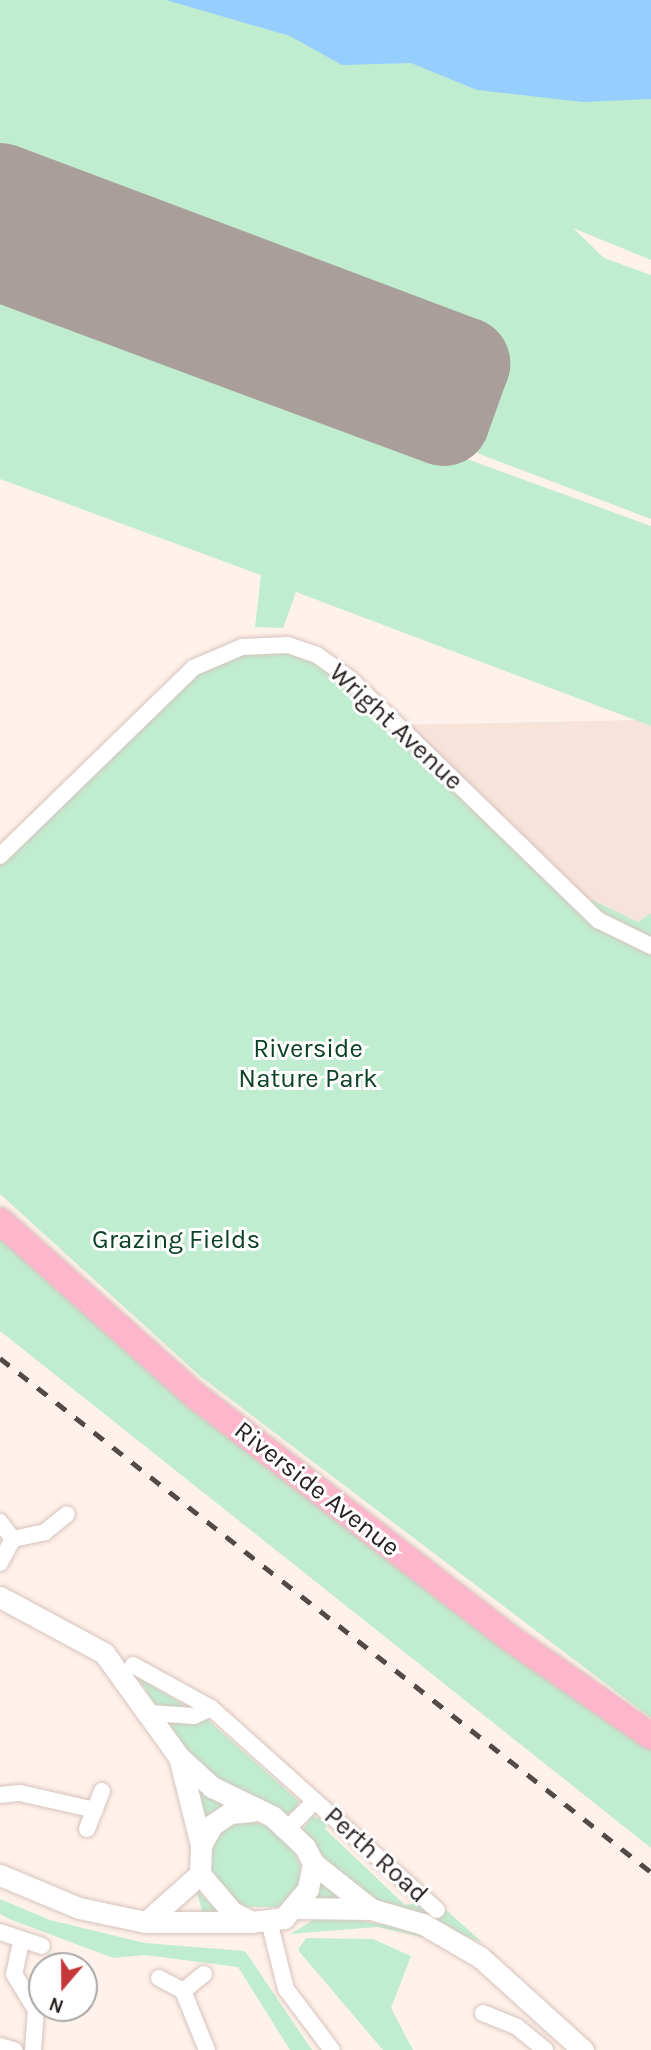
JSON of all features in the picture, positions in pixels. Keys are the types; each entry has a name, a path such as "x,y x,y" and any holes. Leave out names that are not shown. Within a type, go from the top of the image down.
{"main road":[{"name":"Riverside Avenue","path":"0,1221 197,1397 510,1638 651,1735"}],"street":[{"name":"Wright Avenue","path":"0,856 193,668 242,648 288,645 317,655 350,679 598,920 651,946"},
{"path":"0,1563 13,1539 45,1532 66,1514"},
{"path":"0,1522 13,1539"},
{"name":"Perth Road","path":"0,1597 104,1653 151,1713 179,1757 201,1845 200,1874"},
{"name":"Perth Road","path":"133,1665 211,1708 437,1910"},
{"path":"151,1713 194,1716 211,1708"},
{"name":"Perth Road","path":"179,1757 252,1811 288,1828 313,1863 371,1909"},
{"path":"87,1829 102,1791"},
{"path":"0,1795 20,1793 95,1810"},
{"name":"Perth Road","path":"288,1828 315,1801"},
{"path":"201,1845 212,1825 229,1813 252,1811"},
{"name":"Perth Road","path":"297,1908 313,1863"},
{"path":"146,1922 200,1874 214,1897 260,1921 283,1983 332,2050"},
{"path":"0,1875 79,1908 146,1922 260,1921"},
{"name":"Perth Road","path":"260,1921 297,1908 371,1909 424,1924 480,1957 583,2050"},
{"path":"0,1932 21,1942 42,1947"},
{"path":"21,1942 14,1974 36,2010 33,2050"},
{"path":"183,1991 204,1974"},
{"path":"159,1978 183,1991 207,2050"},
{"path":"483,2013 517,2027 545,2050"},
{"path":"0,2046 14,2050"}],"shaded area":[{"path":"636,720 651,726 651,913 638,922 593,900 580,904 397,725"}],"green space":[{"path":"0,0 651,0 651,260 573,228 604,258 651,275 651,519 445,441 474,363 0,185"},
{"path":"0,253 339,378 357,419 651,526 651,726 296,592 283,628 255,627 261,575 0,479"},
{"name":"Riverside Nature Park","path":"242,647 317,655 580,904 593,900 638,922 651,913 651,1718 200,1376 0,1194 0,856 173,685"},
{"path":"0,1234 651,1746 651,1848 0,1331"},
{"path":"137,1677 183,1704 178,1713 156,1705"},
{"path":"207,1719 299,1801 296,1809 288,1814 227,1786 197,1762 168,1724"},
{"path":"194,1780 225,1804 201,1821"},
{"path":"312,1816 328,1821 325,1829 405,1905 418,1903 441,1915 446,1910 483,1943 379,1903 330,1866 303,1830"},
{"path":"249,1820 269,1827 293,1849 301,1867 298,1889 283,1907 244,1907 211,1876 207,1855 215,1836 229,1824"},
{"path":"322,1876 355,1903 315,1902"},
{"path":"196,1890 226,1919 205,1920"},
{"path":"0,1899 50,1920 145,1943 245,1951 312,2050 290,2050 238,1967 145,1955 113,1958 0,1914"},
{"path":"322,1915 399,1927 431,1939 377,1927 290,1934"},
{"path":"306,1938 373,1939 411,1956 391,2008 413,2050 383,2050 298,1950"}],"water":[{"path":"166,0 651,0 651,99 583,102 477,90 411,63 342,65 290,36"}],"runway":[{"path":"0,189 463,363 443,419 0,254"}],"railway":[{"path":"0,1358 651,1872"}],"park label":[{"name":"Grazing Fields","path":"176,1240"}]}
